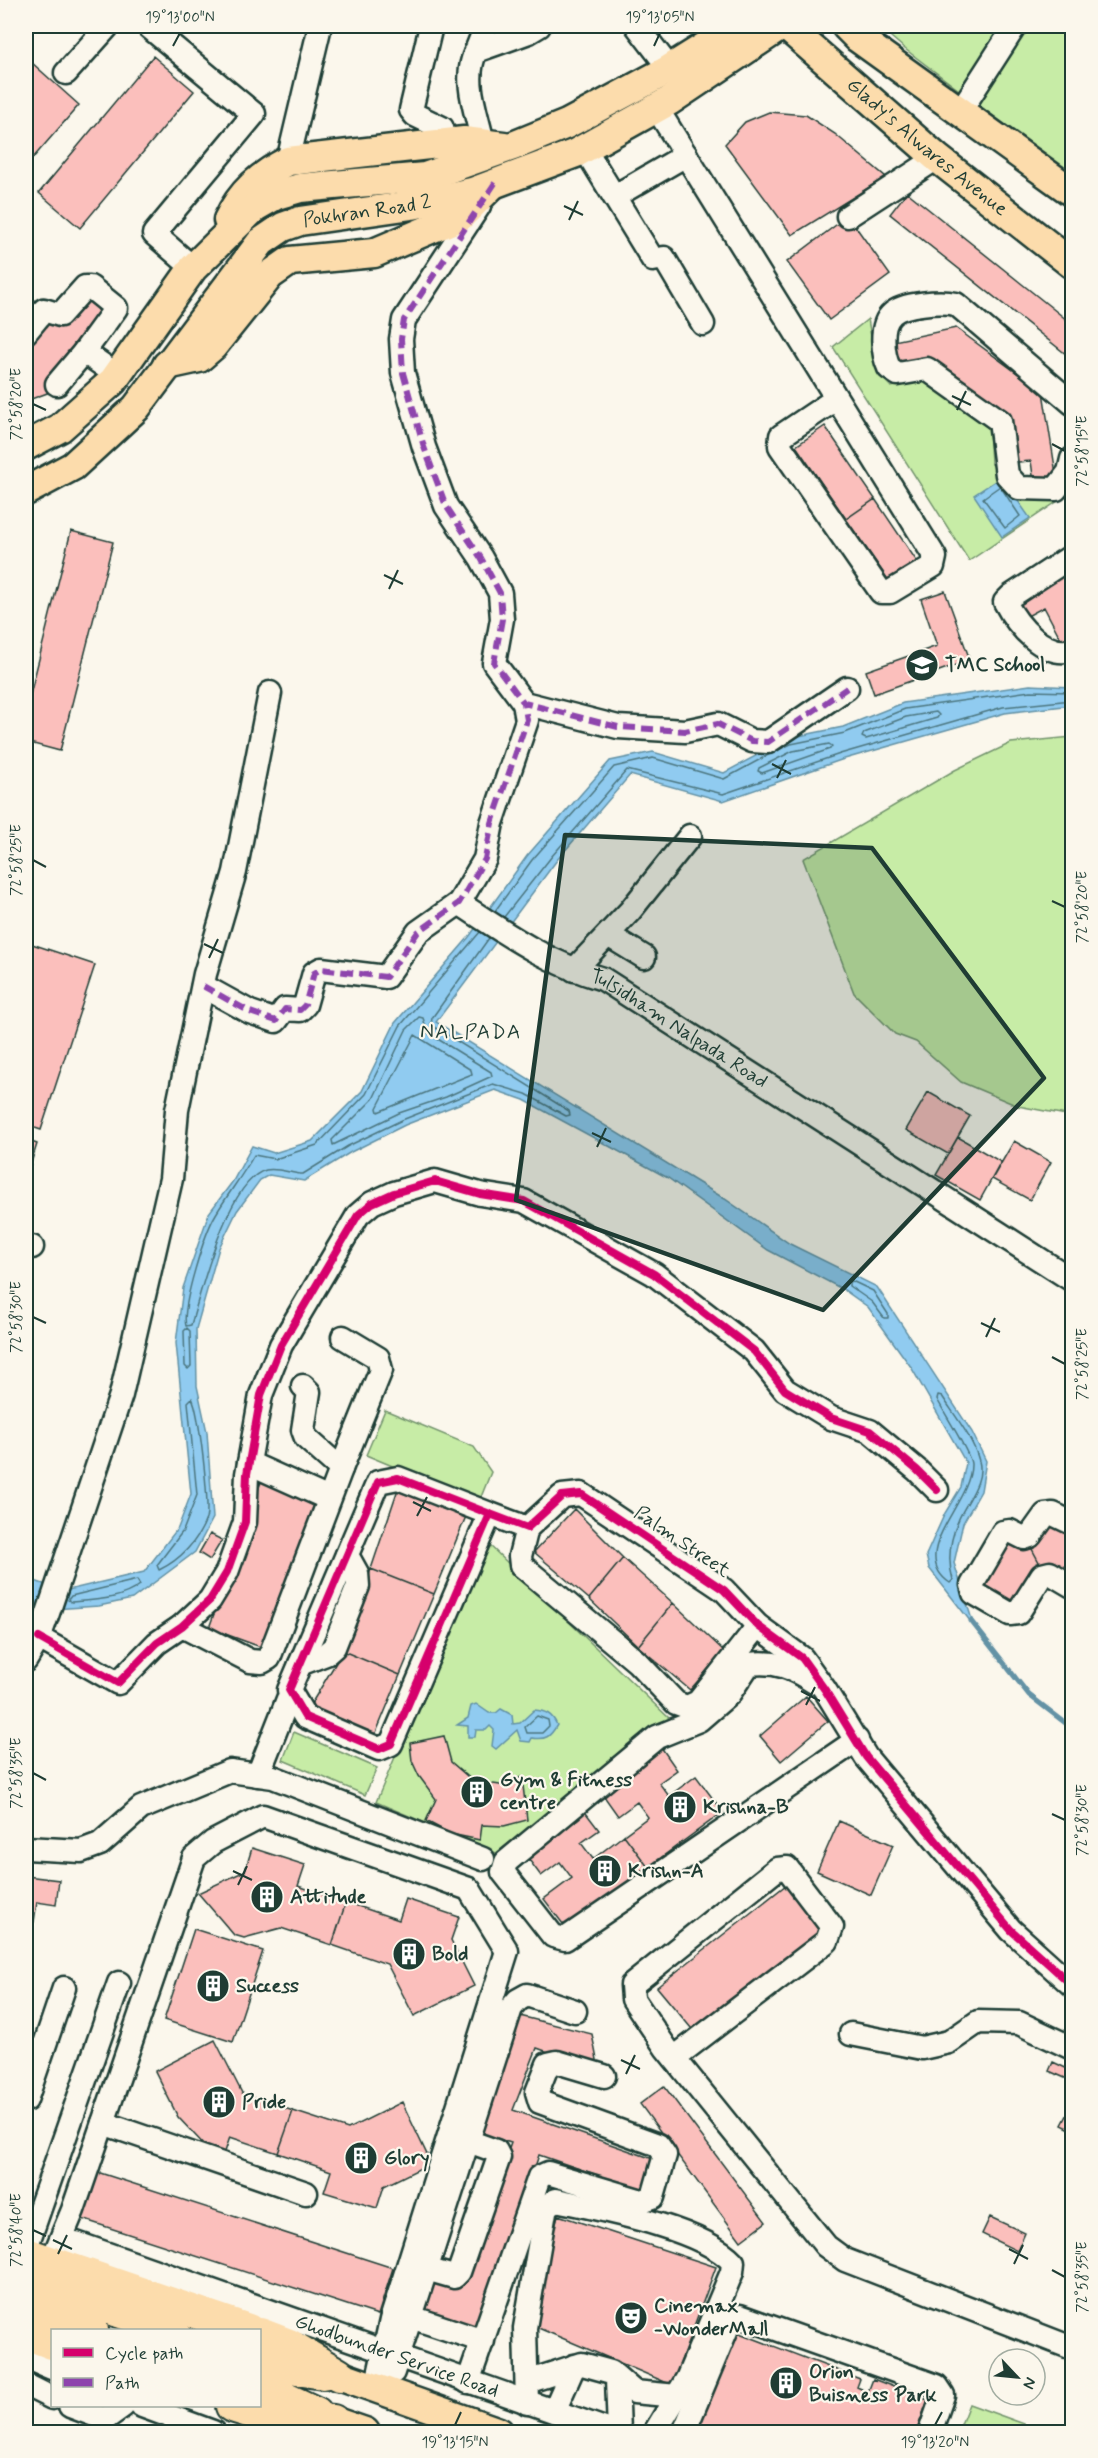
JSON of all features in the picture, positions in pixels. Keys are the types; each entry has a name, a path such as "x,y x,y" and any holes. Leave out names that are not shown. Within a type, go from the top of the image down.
{"highway":[{"path":"34,2255 242,2329"},
{"path":"26,2279 167,2329"},
{"path":"26,2308 86,2329"},
{"path":"26,2333 51,2343"},
{"path":"261,2334 289,2345 339,2375"},
{"path":"266,2376 339,2375"},
{"path":"266,2376 333,2421"},
{"path":"235,2407 261,2415 333,2421"}],"main road":[{"name":"Pokhran Road 2","path":"26,446 60,428 117,375 193,268 255,207 276,195 300,188 425,177 513,147 567,124 670,69 738,26"},
{"name":"Pokhran Road 2","path":"26,491 73,466 136,408 261,242 284,227 300,221 412,206 471,192 585,149 656,107 781,26"},
{"name":"Glady's Alwares Avenue","path":"786,26 937,158 1072,264"},
{"name":"Glady's Alwares Avenue","path":"846,26 858,38 1072,192"},
{"path":"221,240 230,217 246,190 263,174 298,159 435,144 483,143 513,147"},
{"path":"167,364 199,358 213,346 270,275 290,261 374,253 461,216 495,183"},
{"path":"162,312 191,333"},
{"path":"339,2375 498,2433"},
{"path":"333,2421 365,2433"}],"street":[{"path":"66,73 108,26"},
{"path":"148,26 254,114 154,234 193,268"},
{"path":"298,159 320,26"},
{"path":"431,26 411,110 415,115 442,128 435,144"},
{"path":"483,143 469,79 471,62 486,26"},
{"path":"476,51 529,32 539,26"},
{"path":"637,26 670,69"},
{"path":"961,110 1015,26"},
{"path":"656,107 935,557 933,566 890,592 881,592 780,446 781,436 836,399"},
{"path":"585,149 653,260 664,258 704,324"},
{"path":"615,196 686,156"},
{"path":"848,216 937,158"},
{"path":"203,986 250,1012 276,1021 285,1009 300,1010 305,1005 314,973 321,969 386,977 418,932 468,909 490,843 492,823 527,720 524,703 494,663 502,619 500,593 481,558 446,507 424,447 403,373 401,339 404,320 495,183"},
{"path":"26,332 44,310 60,315 85,287 90,287 116,308 57,384"},
{"path":"1072,404 956,304 934,302 895,312 887,321 884,330 889,368 898,374 927,369 1000,421 1007,475 1019,488 1056,489 1069,472 1072,459"},
{"path":"84,352 117,375"},
{"path":"1072,556 1011,596 1005,603 1024,631 1033,638 1054,651 1072,650"},
{"path":"524,703 618,727 685,731 718,724 752,741 768,742 847,688"},
{"path":"26,1660 39,1638 48,1613 121,1395 171,1179 177,1110 203,986 235,872 270,693"},
{"path":"574,970 630,911 690,836"},
{"name":"Tulsidham Nalpada Road","path":"468,909 508,937 574,970 603,979 1072,1280"},
{"path":"608,934 644,957"},
{"path":"39,1638 118,1683 158,1644 210,1600 227,1572 245,1522 249,1464 261,1395 281,1344 358,1215 372,1203 394,1193 435,1181 480,1194 524,1201 654,1274 754,1351 785,1390 831,1418 870,1431 937,1490"},
{"path":"182,1626 250,1661 262,1662 269,1658 381,1370 378,1358 343,1337"},
{"path":"303,1386 309,1392 303,1430 306,1438 341,1469"},
{"path":"249,1464 329,1499"},
{"path":"266,1776 300,1664 378,1482 398,1478 527,1528 520,1556 521,1565 637,1662 676,1703 687,1707 698,1701 758,1626"},
{"name":"Palm Street","path":"527,1528 562,1496 582,1494 724,1590 758,1626 802,1658 825,1690 866,1757 1011,1930 1072,1984"},
{"path":"289,1695 305,1717 379,1749 391,1744 490,1514"},
{"path":"1072,1523 1053,1514 1045,1515 1030,1536 1024,1538 1010,1531 1003,1532 972,1585 974,1593 1010,1614 1018,1613 1042,1575 1050,1573 1072,1586"},
{"path":"825,1690 795,1669 769,1662 749,1664 729,1694 699,1720 657,1737 506,1862 503,1872 553,1936 565,1939 856,1740"},
{"path":"26,1848 81,1851 100,1844 141,1808 230,1771 266,1776 483,1859"},
{"path":"34,2255 103,2123 194,1858 213,1842 263,1816 469,1889 507,1951 393,2315 391,2355"},
{"path":"674,2058 827,1941 832,1927 787,1868 777,1869 632,1985 633,1999 674,2058 826,2246 845,2260 1072,2348"},
{"path":"34,2255 118,1983"},
{"path":"26,2100 64,1988"},
{"path":"381,2389 391,2355 411,2317 511,2008 527,1995 575,2011"},
{"path":"851,2034 922,2048 949,2042 978,2022 1019,2023 1072,2048"},
{"path":"468,2382 539,2177 548,2173 642,2201 653,2197 665,2155 658,2145 540,2102 537,2092 549,2064 557,2062 604,2076"},
{"path":"103,2123 306,2193"},
{"path":"426,2269 454,2277 459,2272 499,2157 496,2151 468,2140"},
{"path":"655,2433 677,2396 705,2336 732,2272 733,2262 722,2250 641,2219 556,2200 546,2206 525,2328 527,2392 574,2366 582,2364 611,2372 634,2392 677,2396"},
{"name":"Ghodbunder Service Road","path":"34,2255 76,2243 468,2382 527,2392 554,2411 613,2433"},
{"path":"684,2433 731,2319 740,2316 937,2386 943,2395 930,2433"},
{"path":"411,2317 483,2341"},
{"path":"26,2357 51,2368"},
{"path":"554,2411 574,2366"},
{"path":"617,2378 619,2433"},
{"path":"26,2385 51,2398"},
{"path":"73,2407 105,2419 122,2407"},
{"path":"145,2407 213,2433"}],"highlighted area":[{"path":"565,835 872,848 1044,1078 823,1310 516,1200"}],"green space":[{"path":"884,26 1072,26 1072,176 905,49 890,36"},
{"path":"868,319 877,372 891,387 925,380 989,427 991,463 1019,497 1058,501 969,561 833,347"},
{"path":"1072,737 1072,1116 1018,1106 961,1082 916,1042 895,1034 854,993 803,859 955,770 1011,743"},
{"path":"385,1410 474,1447 491,1472 479,1502 366,1455"},
{"path":"486,1542 671,1720 496,1853 376,1802"},
{"path":"294,1732 377,1768 365,1795 283,1760"},
{"path":"969,2404 1024,2424 1020,2432 958,2432"}],"water":[{"path":"1001,477 1030,518 1002,537 974,495"},
{"path":"1030,685 1072,687 1072,705 1005,713 841,760 723,801 630,775 557,860 436,1022 725,1199 790,1244 877,1287 972,1432 986,1461 981,1491 963,1523 954,1563 974,1626 929,1568 926,1555 945,1513 961,1487 966,1463 911,1367 868,1307 844,1290 768,1250 668,1178 524,1100 495,1090 405,1125 351,1152 304,1181 269,1175 260,1180 237,1211 219,1248 196,1329 197,1386 207,1432 213,1518 195,1552 132,1599 99,1606 53,1609 26,1602 26,1578 64,1591 144,1572 178,1528 191,1494 176,1343 183,1288 209,1213 233,1181 252,1146 274,1153 312,1141 362,1091 395,1023 469,937 527,856 610,761 653,752 724,773 789,738 843,727 903,703"},
{"path":"476,1704 489,1713 496,1713 501,1709 512,1715 513,1724 520,1723 534,1710 548,1714 557,1725 547,1737 532,1738 530,1742 521,1741 517,1730 496,1749 492,1746 494,1730 490,1726 486,1730 476,1730 475,1737 468,1737 468,1726 457,1725 468,1718 471,1706"}],"building":[{"path":"153,56 194,91 80,228 39,193"},
{"path":"31,62 79,105 26,166 26,69"},
{"path":"769,112 806,115 835,134 886,177 792,235 725,144 745,122"},
{"path":"907,192 1072,324 1072,359 890,214"},
{"path":"848,216 890,275 829,320 787,262"},
{"path":"88,289 114,310 50,392 26,401 26,337"},
{"path":"956,328 1043,392 1057,480 1034,483 1031,461 1007,463 1005,418 926,362 893,368 889,342"},
{"path":"825,426 875,499 846,519 796,446"},
{"path":"875,499 918,563 891,584 846,519"},
{"path":"71,531 113,542 60,751 26,742 26,711"},
{"path":"1072,566 1072,643 1065,647 1044,607 1020,620 1010,601"},
{"path":"945,591 970,660 874,694 866,671 937,646 921,599"},
{"path":"26,942 95,965 41,1130 26,1125"},
{"path":"928,1092 970,1116 948,1154 906,1130"},
{"path":"958,1137 1001,1162 980,1200 936,1175"},
{"path":"26,1140 37,1144 26,1179"},
{"path":"1014,1141 1051,1162 1030,1200 992,1179"},
{"path":"261,1482 318,1500 266,1649 209,1628"},
{"path":"399,1486 467,1514 434,1594 371,1569"},
{"path":"574,1509 623,1558 589,1599 534,1552"},
{"path":"1045,1520 1072,1530 1072,1580 1040,1564 1032,1549"},
{"path":"210,1534 222,1540 210,1560 199,1553"},
{"path":"1006,1534 1032,1549 1040,1564 1016,1609 976,1585"},
{"path":"623,1558 673,1603 638,1646 589,1599"},
{"path":"371,1569 434,1594 400,1675 343,1651"},
{"path":"673,1603 724,1651 690,1690 638,1646"},
{"path":"343,1651 400,1675 373,1740 308,1709"},
{"path":"806,1696 828,1721 781,1761 760,1736"},
{"name":"Gym & Fitness centre","path":"444,1736 451,1762 473,1781 500,1785 522,1777 527,1820 504,1826 482,1825 480,1840 451,1834 426,1821 436,1799 419,1776 412,1761 410,1743"},
{"name":"Krishna-B","path":"661,1747 677,1770 659,1783 669,1796 696,1776 723,1812 648,1867 624,1835 648,1817 637,1802 618,1816 601,1792"},
{"name":"Krishn-A","path":"583,1809 599,1830 581,1843 593,1859 624,1835 648,1867 566,1928 544,1899 572,1878 560,1862 541,1876 524,1853"},
{"path":"839,1821 893,1845 871,1895 817,1871"},
{"name":"Attitude","path":"252,1848 305,1865 298,1886 346,1902 332,1945 281,1928 244,1938 234,1935 198,1893 245,1871"},
{"path":"26,1876 59,1880 56,1905 37,1902 34,1922 26,1921"},
{"path":"786,1885 826,1935 696,2034 657,1987"},
{"name":"Bold","path":"406,1899 459,1917 451,1940 474,1986 414,2016 387,1964 332,1945 346,1902 399,1920"},
{"name":"Success","path":"194,1929 263,1951 233,2042 164,2020"},
{"path":"520,2016 592,2034 599,2070 537,2048 513,2110 653,2159 644,2191 539,2155 479,2331 419,2310 431,2275 460,2285 511,2143 479,2133"},
{"name":"Pride","path":"215,2040 242,2093 293,2111 278,2153 230,2137 223,2158 208,2149 178,2117 155,2071"},
{"path":"1053,2062 1072,2071 1072,2081 1049,2071"},
{"path":"664,2086 766,2222 741,2241 640,2104"},
{"name":"Glory","path":"402,2102 431,2163 384,2186 377,2208 324,2192 331,2171 278,2153 293,2111 348,2129"},
{"path":"1072,2106 1072,2130 1062,2125"},
{"path":"91,2170 393,2268 378,2315 76,2217"},
{"path":"558,2215 716,2267 672,2385 529,2324"},
{"path":"990,2217 1025,2233 1017,2251 982,2234"},
{"name":"Orion Buisness Park","path":"734,2331 860,2379 857,2387 868,2392 873,2379 928,2400 916,2432 710,2432 697,2427"}],"waterway":[{"path":"971,1621 1029,1695 1072,1728"}],"marked path":[{"path":"495,183 404,320 401,339 403,373 424,447 446,506 481,558 500,593 502,619 494,663 524,703 618,727 685,731 718,724 752,741 768,742 847,688"},
{"path":"203,986 250,1012 276,1021 285,1009 300,1010 305,1005 314,973 321,969 386,977 418,932 459,903 485,859 492,823 527,720 524,703"}],"cycle path":[{"path":"39,1638 118,1683 157,1643 182,1626 210,1600 227,1572 245,1522 247,1474 261,1395 281,1345 358,1215 372,1203 394,1193 435,1181 480,1194 524,1201 654,1274 754,1351 785,1390 831,1418 870,1431 937,1490"},
{"path":"490,1514 398,1478 378,1482 289,1690 305,1717 379,1749 391,1744 490,1514 527,1528 562,1496 581,1494 724,1590 758,1626 802,1658 825,1690 866,1757 1011,1930 1072,1985"}],"place":[{"name":"TMC School","path":"922,665"},
{"name":"Gym & Fitness centre","path":"477,1792"},
{"name":"Krishna-B","path":"680,1807"},
{"name":"Krishn-A","path":"605,1871"},
{"name":"Attitude","path":"267,1897"},
{"name":"Bold","path":"409,1954"},
{"name":"Success","path":"213,1986"},
{"name":"Pride","path":"219,2102"},
{"name":"Glory","path":"361,2158"},
{"name":"Cinemax -WonderMall","path":"631,2318"},
{"name":"Orion Buisness Park","path":"786,2383"}],"district":[{"name":"NALPADA","path":"471,1032"}]}
